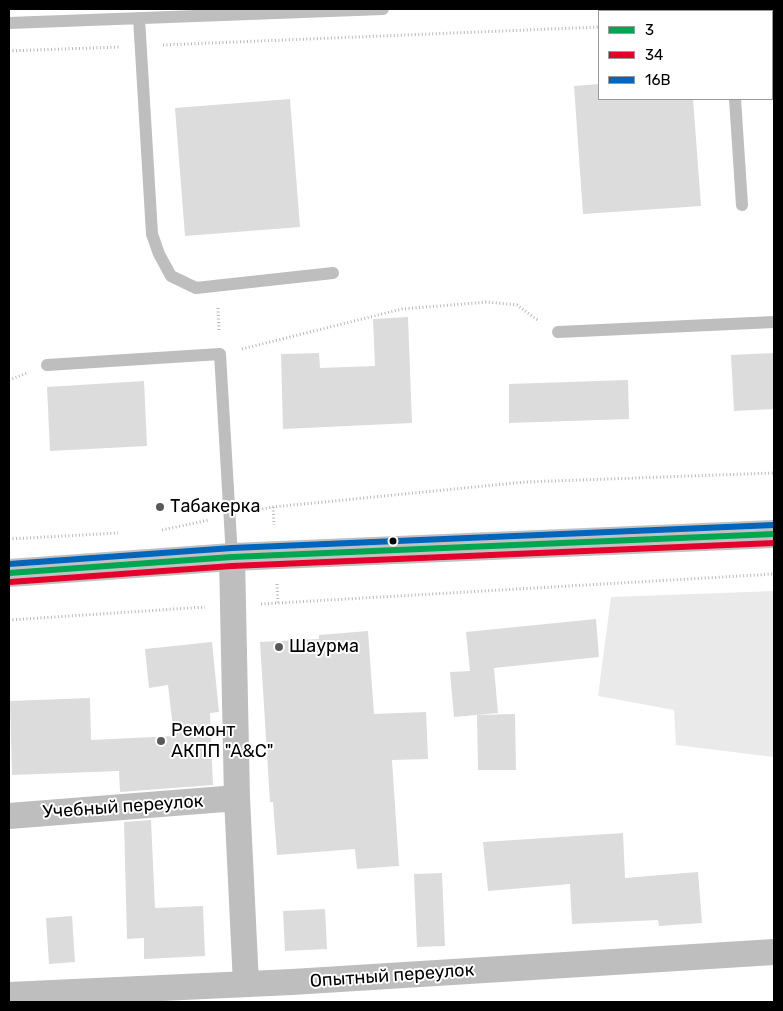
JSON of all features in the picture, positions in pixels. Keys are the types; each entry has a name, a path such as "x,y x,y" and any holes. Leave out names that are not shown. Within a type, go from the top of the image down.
{"main road":[{"path":"9,573 232,557 774,534"}],"street":[{"path":"232,557 237,798 246,984"},
{"name":"Учебный переулок","path":"9,816 237,798"},
{"name":"Опытный переулок","path":"9,995 246,984 774,952"}],"lane":[{"path":"9,23 384,9"},
{"path":"138,18 152,234 159,254 171,276 196,288 333,273"},
{"path":"735,100 742,205"},
{"path":"558,332 774,322"},
{"path":"47,365 220,354 232,557"}],"path":[{"path":"9,51 598,26"},
{"path":"216,285 220,354 402,309 487,302 517,304 535,319 558,332"},
{"path":"159,531 273,507 525,482 774,473"},
{"path":"9,539 122,533"},
{"path":"9,620 774,574"}],"shaded area":[{"path":"774,591 774,757 676,745 674,710 598,696 611,597"}],"building":[{"path":"598,84 598,100 693,100 701,206 583,214 574,86"},
{"path":"290,99 300,227 185,236 175,108"},
{"path":"408,317 412,423 283,429 281,354 319,353 320,368 375,366 373,319"},
{"path":"774,353 774,409 734,411 731,355"},
{"path":"628,380 629,419 509,423 509,384"},
{"path":"144,381 147,446 50,451 47,387"},
{"path":"596,619 599,657 494,668 498,713 454,717 450,672 470,671 466,632"},
{"path":"368,631 374,714 426,712 428,759 392,760 399,866 357,869 355,849 277,855 273,802 270,802 260,642 319,639 319,635"},
{"path":"212,642 219,712 210,713 213,785 120,792 119,771 12,775 10,701 90,698 91,740 174,736 168,685 149,688 145,649"},
{"path":"515,714 516,770 478,770 477,715"},
{"path":"151,820 155,908 203,906 205,956 144,959 144,938 127,939 124,822"},
{"path":"623,833 625,878 698,872 702,923 659,926 658,920 572,924 570,884 488,891 483,842"},
{"path":"442,873 445,946 417,947 414,874"},
{"path":"325,909 327,949 285,951 283,911"},
{"path":"72,916 75,962 49,964 46,918"}],"transit line":[{"name":"16В","path":"9,564 232,548 774,525"},
{"name":"3","path":"9,573 232,557 774,534"},
{"name":"34","path":"10,582 232,566 774,543"}],"place":[{"name":"Табакерка","path":"160,507"},
{"name":"Шаурма","path":"279,647"},
{"name":"Ремонт АКПП \"A&C\"","path":"161,741"}]}
